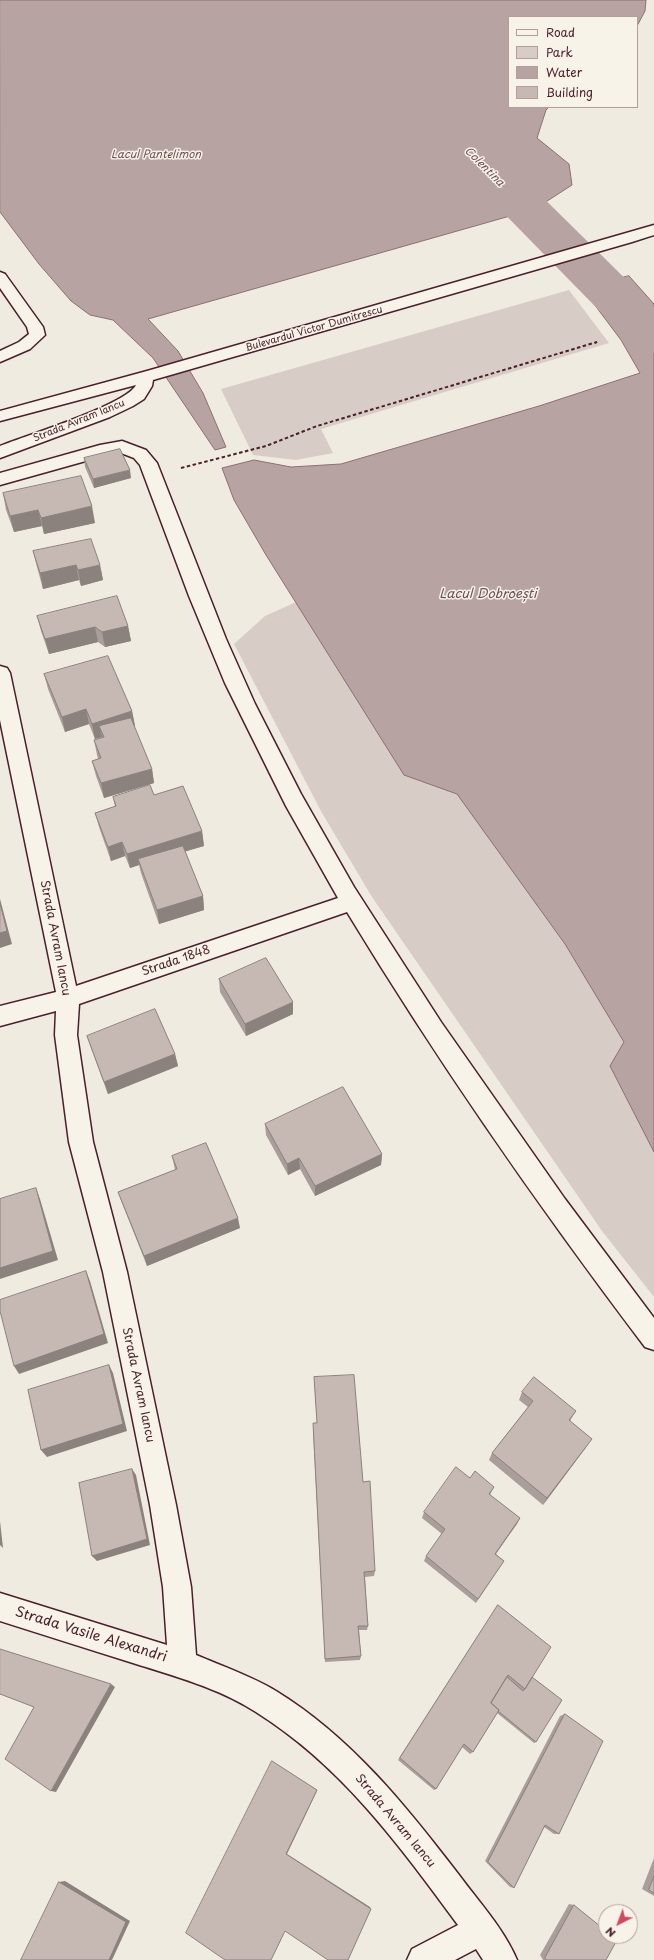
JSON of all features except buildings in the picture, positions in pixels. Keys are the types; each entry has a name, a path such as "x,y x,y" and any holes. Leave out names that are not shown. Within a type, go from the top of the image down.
{"street":[{"name":"Bulevardul Victor Dumitrescu","path":"0,416 149,376 654,230"},
{"path":"0,277 34,327 37,334 31,341 19,349 0,357"},
{"name":"Strada Avram Iancu","path":"0,452 128,402 141,390 149,376"},
{"path":"0,479 100,451 122,447 140,454 148,463 154,475 205,614 245,705 307,825 351,902 425,1017 486,1107 568,1223 654,1338"},
{"name":"Strada Avram Iancu","path":"0,673 68,998 66,1035 81,1142 114,1272 163,1505 177,1588 182,1664 228,1683 265,1701 312,1734 366,1784 418,1846 481,1930 501,1960"},
{"name":"Strada 1848","path":"0,1016 68,998 351,902"},
{"name":"Strada Vasile Alexandri","path":"0,1608 182,1664"},
{"path":"423,1960 481,1930"}],"path":[{"path":"154,475 266,446 317,426 596,342"}],"green space":[{"path":"569,290 609,343 321,429 333,453 296,460 253,455 221,389"},
{"path":"654,518 654,1297 602,1231 372,897 322,813 234,644 265,616 296,602 315,567"}],"water":[{"name":"Lacul Pantelimon","path":"0,0 646,0 645,11 638,24 638,16 508,16 508,108 548,108 537,138 569,164 572,185 541,205 585,241 553,250 510,216 148,319 178,351 203,393 226,447 215,450 153,358 113,320 90,315 71,301 39,264 0,212"},
{"name":"Lacul Dobroești","path":"629,276 654,304 654,1152 610,1066 624,1042 565,944 457,794 404,775 266,555 234,500 222,468 254,460 291,467 341,464 539,406 640,373 621,340 582,288"}],"waterway":[{"name":"Colentina","path":"495,177 654,337"}]}
